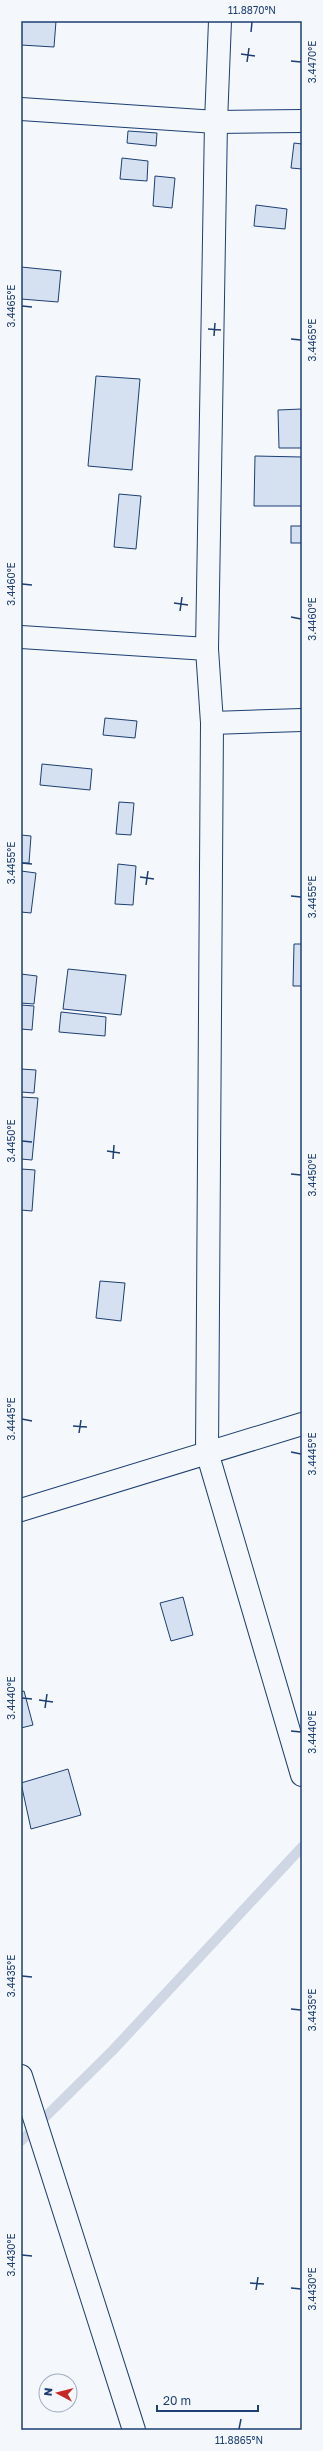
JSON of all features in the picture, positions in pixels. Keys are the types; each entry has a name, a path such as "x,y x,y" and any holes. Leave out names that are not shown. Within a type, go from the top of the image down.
{"street":[{"path":"220,21 216,122 207,649 212,723 207,1452 302,1775"},
{"path":"21,109 216,122 302,121"},
{"path":"21,637 207,649"},
{"path":"212,723 302,720"},
{"path":"21,1510 302,1424"},
{"path":"21,2076 134,2430"}],"building":[{"path":"21,21 56,21 54,47 21,45"},
{"path":"128,131 157,133 156,146 127,143"},
{"path":"294,143 302,144 302,169 291,168"},
{"path":"122,158 148,161 147,181 120,179"},
{"path":"155,176 175,178 172,208 153,206"},
{"path":"256,205 287,209 285,229 254,226"},
{"path":"21,267 61,271 58,302 21,299"},
{"path":"96,376 140,379 132,470 88,466"},
{"path":"302,409 302,448 279,448 278,410"},
{"path":"255,456 302,457 302,506 254,506"},
{"path":"119,494 141,496 136,549 114,547"},
{"path":"291,526 302,526 302,543 291,543"},
{"path":"105,718 137,721 135,738 103,735"},
{"path":"42,764 92,769 90,790 40,785"},
{"path":"119,802 134,803 131,835 116,834"},
{"path":"21,835 31,836 29,863 21,863"},
{"path":"118,864 136,866 133,905 115,904"},
{"path":"21,871 36,873 31,913 21,912"},
{"path":"294,944 302,944 302,986 293,986"},
{"path":"68,969 126,975 121,1015 63,1009"},
{"path":"21,974 37,976 34,1004 21,1003"},
{"path":"21,1005 34,1006 32,1030 21,1029"},
{"path":"61,1012 106,1017 105,1036 59,1032"},
{"path":"21,1069 36,1070 34,1093 21,1092"},
{"path":"21,1097 38,1098 32,1160 21,1159"},
{"path":"21,1169 35,1170 32,1211 21,1210"},
{"path":"100,1281 125,1283 121,1321 96,1318"},
{"path":"183,1597 193,1635 171,1641 160,1603"},
{"path":"24,1691 33,1725 21,1728 21,1692"},
{"path":"68,1769 81,1815 31,1829 21,1783"}],"waterway":[{"path":"21,2141 113,2050 302,1847"}]}
